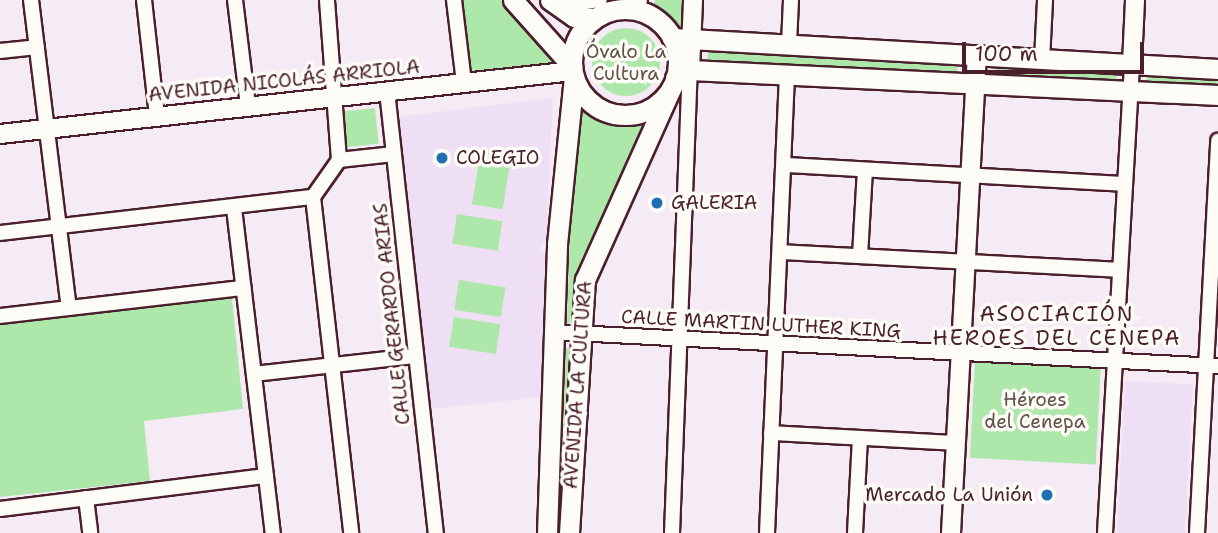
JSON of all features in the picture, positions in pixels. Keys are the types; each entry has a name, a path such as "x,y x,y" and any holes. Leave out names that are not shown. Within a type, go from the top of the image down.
{"main road":[{"path":"513,0 573,72 584,97 613,114 646,111 679,79 682,38"},
{"path":"553,3 574,17 598,9 632,5 682,38 1218,69"},
{"path":"573,72 577,38 598,9"},
{"name":"AVENIDA LA CULTURA","path":"547,533 555,332 573,72"},
{"path":"679,79 787,75 1218,95"},
{"name":"AVENIDA LA CULTURA","path":"569,533 579,334 588,265 679,79"},
{"path":"549,495 570,497"}],"street":[{"path":"31,0 69,308"},
{"path":"144,0 157,116"},
{"path":"235,0 248,106"},
{"path":"327,0 337,97 339,160 313,197 351,533"},
{"path":"454,0 464,83"},
{"path":"682,38 693,0"},
{"path":"789,44 791,0"},
{"path":"1042,60 1045,0"},
{"path":"1105,533 1135,0"},
{"path":"0,51 37,47"},
{"path":"951,533 977,57"},
{"name":"AVENIDA NICOLÁS ARRIOLA","path":"0,134 573,72"},
{"path":"767,533 787,75"},
{"path":"672,533 680,339 679,79"},
{"name":"CALLE GERARDO ARIAS","path":"387,91 414,356 436,533"},
{"path":"1197,533 1212,366 1218,141"},
{"path":"339,160 394,154"},
{"path":"785,165 1124,184"},
{"path":"860,256 864,170"},
{"path":"0,233 313,197"},
{"path":"234,208 273,533"},
{"path":"780,251 1120,270"},
{"path":"0,316 243,288"},
{"name":"CALLE MARTIN LUTHER KING","path":"555,332 1212,366"},
{"path":"254,374 414,356"},
{"path":"771,433 956,443"},
{"path":"855,533 860,438"},
{"path":"0,509 266,476"},
{"path":"86,498 89,533"}],"shaded area":[{"path":"553,98 546,240 540,246 545,255 541,397 431,409 398,117"},
{"path":"1125,381 1193,385 1185,533 1117,533"}],"green space":[{"path":"456,0 506,0 557,63 466,72"},
{"path":"655,0 688,0 683,32 653,7"},
{"name":"Óvalo La Cultura","path":"633,28 654,43 660,55 658,75 650,86 633,96 619,96 602,86 594,75 592,55 602,38 613,30"},
{"path":"708,49 958,62 957,75 707,62"},
{"path":"997,62 1117,68 1116,81 996,75"},
{"path":"1147,70 1218,74 1217,85 1146,81"},
{"path":"574,103 609,123 648,121 581,260 573,320 567,325"},
{"path":"375,108 379,144 343,148 339,112"},
{"path":"481,148 512,153 503,209 472,204"},
{"path":"457,214 502,221 498,251 452,244"},
{"path":"459,280 505,287 501,317 454,310"},
{"path":"232,298 243,409 144,421 150,481 0,497 0,321"},
{"path":"454,317 500,324 496,354 449,347"},
{"path":"563,348 573,349 558,488 548,487"},
{"name":"Héroes del Cenepa","path":"975,360 1101,367 1096,464 970,458"}],"place":[{"name":"COLEGIO","path":"442,158"},
{"name":"GALERIA","path":"657,203"},
{"name":"Mercado La Unión","path":"1047,495"}],"district":[{"name":"ASOCIACIÓN HEROES DEL CENEPA","path":"1057,326"}]}
